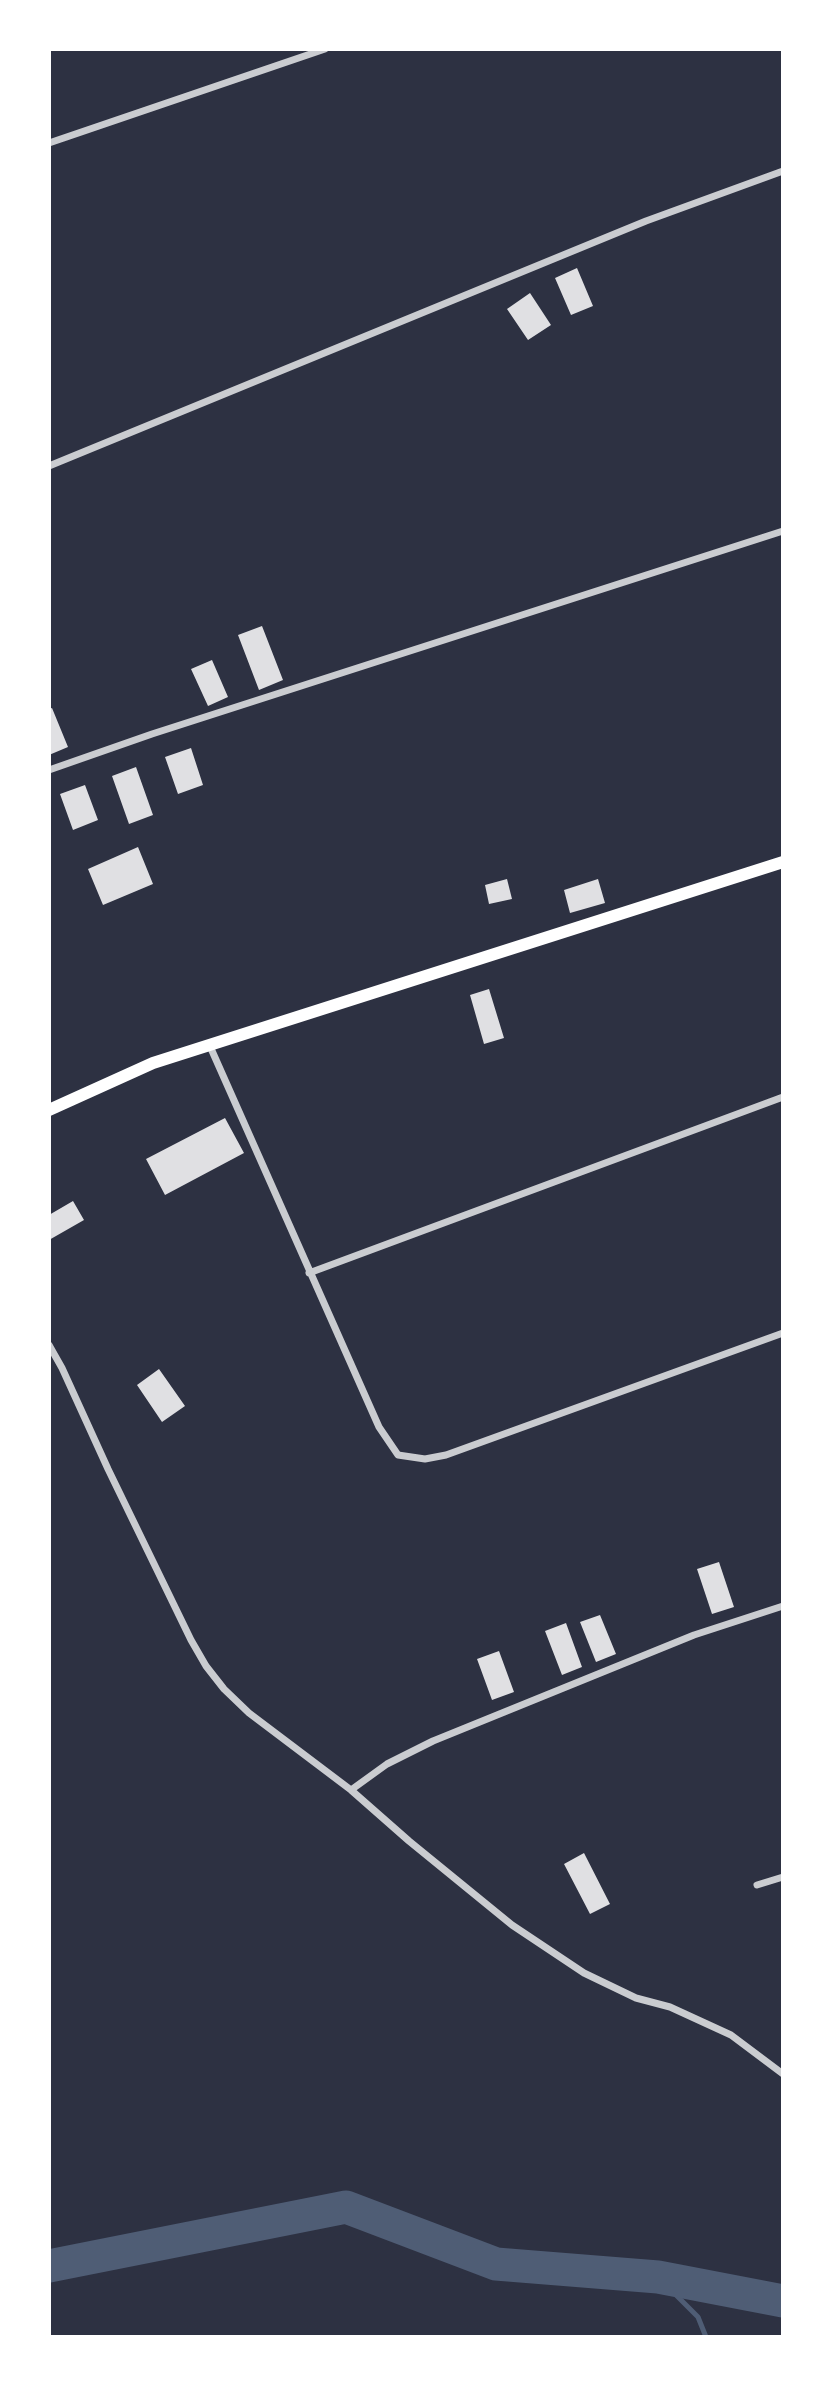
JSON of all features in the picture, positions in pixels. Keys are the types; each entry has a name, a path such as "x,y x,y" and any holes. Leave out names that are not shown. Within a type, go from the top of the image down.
{"main road":[{"path":"49,1110 153,1063 209,1044 783,862"}],"street":[{"path":"49,143 325,49"},
{"path":"49,466 646,221 783,171"},
{"path":"49,770 152,734 783,531"},
{"path":"209,1044 379,1427 398,1455 413,1459 446,1455 783,1333"},
{"path":"309,1273 783,1097"},
{"path":"49,1345 160,1578 206,1666 248,1713 351,1790 512,1925 584,1973 636,1998 670,2007 731,2035 783,2074"},
{"path":"351,1790 387,1764 433,1741 694,1635 783,1606"},
{"path":"757,1885 783,1877"}],"building":[{"path":"577,268 593,306 571,315 555,278"},
{"path":"530,293 551,325 528,340 507,309"},
{"path":"262,626 283,680 259,690 238,635"},
{"path":"212,660 228,697 208,706 191,669"},
{"path":"52,708 68,747 49,755 49,709"},
{"path":"191,748 203,785 178,794 165,757"},
{"path":"136,767 153,815 129,824 112,776"},
{"path":"85,785 98,820 73,830 60,794"},
{"path":"138,847 153,884 103,905 88,869"},
{"path":"507,879 512,899 489,904 485,885"},
{"path":"598,879 605,903 570,913 564,890"},
{"path":"489,989 504,1038 484,1044 470,995"},
{"path":"225,1118 244,1153 165,1195 146,1159"},
{"path":"73,1201 84,1220 49,1240 49,1215"},
{"path":"159,1369 185,1406 162,1422 137,1385"},
{"path":"719,1562 734,1607 712,1614 697,1569"},
{"path":"600,1615 616,1654 596,1662 580,1622"},
{"path":"566,1623 582,1667 562,1675 545,1631"},
{"path":"499,1651 514,1692 492,1700 477,1659"},
{"path":"584,1853 610,1904 590,1914 564,1864"}],"waterway":[{"path":"49,2266 346,2207 496,2264 658,2277 783,2301"},
{"path":"658,2277 698,2317 706,2337"}]}
